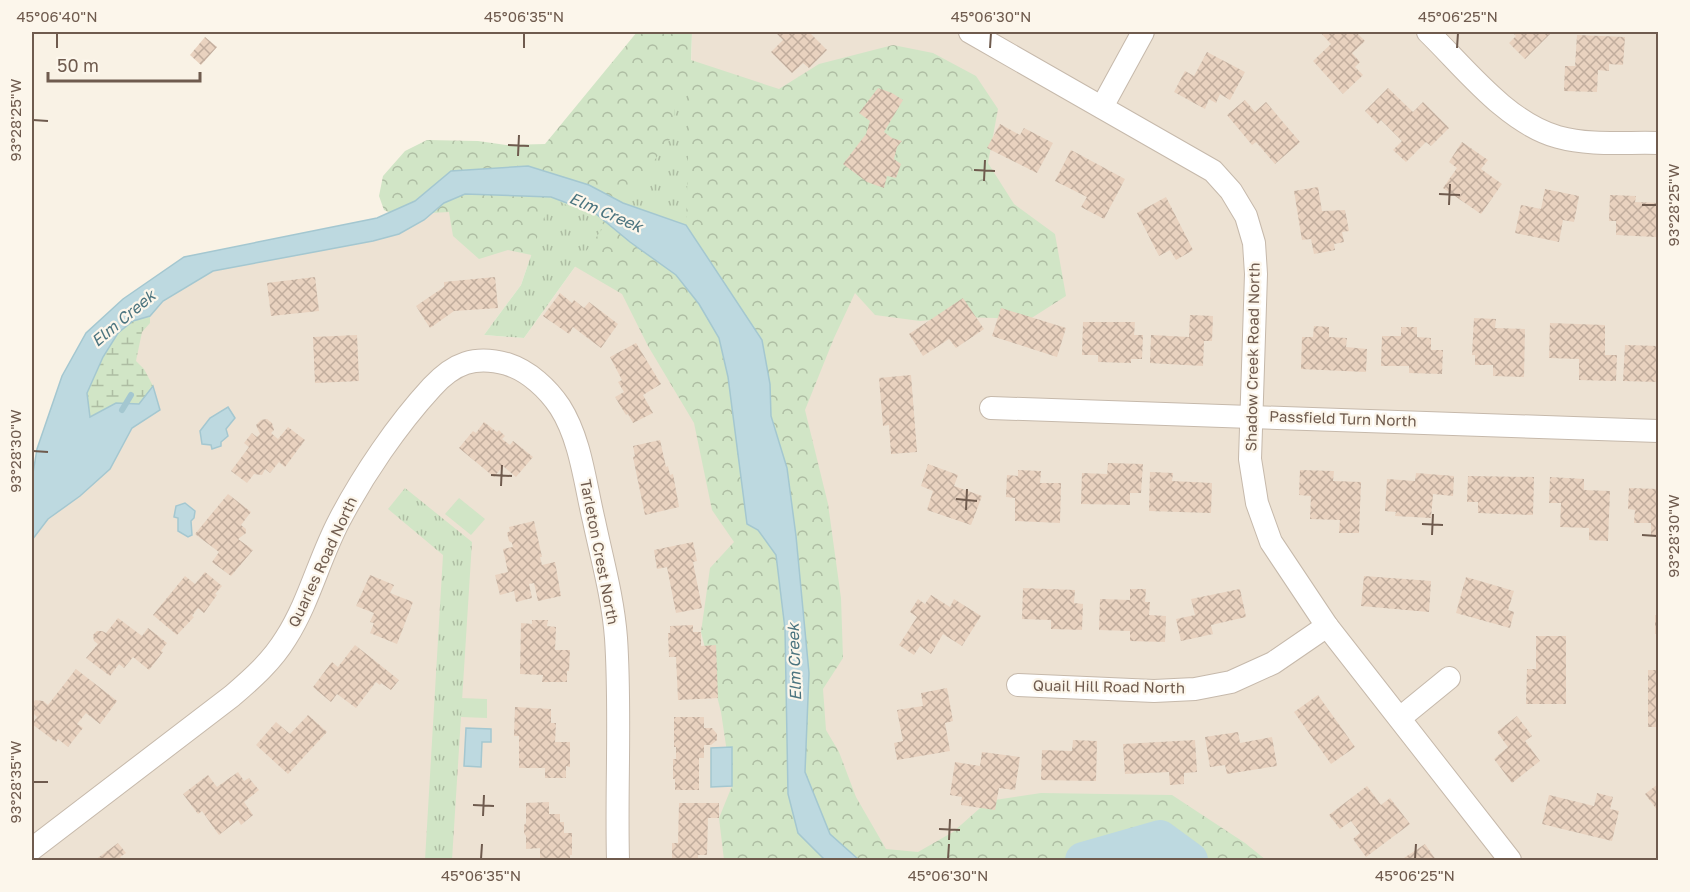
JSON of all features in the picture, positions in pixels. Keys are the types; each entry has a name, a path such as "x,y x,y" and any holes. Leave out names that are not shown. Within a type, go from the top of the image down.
{"street":[{"name":"Shadow Creek Road North","path":"970,32 1213,171 1231,191 1246,216 1254,243 1256,274 1251,459 1257,503 1271,542 1327,626 1510,861"},
{"path":"1102,107 1143,32"},
{"path":"1428,32 1494,98 1515,116 1538,130 1560,138 1584,141 1659,143"},
{"name":"Quarles Road North","path":"32,849 232,696 261,671 286,639 305,602 339,521 374,462 432,387 449,370 471,361 489,360"},
{"name":"Tarleton Crest North","path":"489,360 518,368 547,391 561,409 573,434 609,592 616,635 618,861"},
{"name":"Passfield Turn North","path":"991,408 1251,415 1659,431"},
{"name":"Quail Hill Road North","path":"1018,685 1154,691 1195,689 1231,682 1273,663 1327,626"},
{"path":"1400,718 1449,678"}],"shaded area":[{"path":"692,32 1658,32 1658,860 32,860 32,517 151,283 381,229 445,190 551,197 521,285 484,335 524,338 605,225 686,224"}],"green space":[{"path":"637,32 692,32 691,60 779,89 819,64 893,45 933,53 976,76 998,109 988,163 1014,204 1055,234 1066,296 1030,319 963,317 920,321 875,315 855,293 805,410 828,504 841,598 843,658 823,689 826,730 839,752 856,797 886,849 918,852 953,832 988,801 1041,793 1172,795 1245,843 1266,860 724,860 719,818 732,786 721,712 701,632 710,568 734,542 712,510 694,423 648,346 622,294 569,263 508,250 479,259 453,236 449,212 432,213 408,221 384,210 379,196 383,176 405,151 427,140 478,141 506,145 545,144"},
{"path":"675,93 690,94 686,225 623,203 673,135"},
{"path":"551,197 605,225 524,338 484,335 521,285"},
{"path":"150,316 150,323 142,332 136,361 144,369 153,386 139,404 116,404 89,417 87,393 103,357 118,333 133,321"},
{"path":"405,488 472,542 452,860 425,860 443,555 388,509"},
{"path":"459,498 485,519 471,535 445,514"},
{"path":"461,698 487,699 487,718 461,717"}],"water":[{"path":"528,166 589,185 623,203 686,225 762,340 770,384 771,416 787,468 796,536 809,673 805,772 830,834 859,860 825,860 798,833 788,794 785,629 776,555 758,530 747,524 728,377 719,338 699,304 676,275 596,214 551,197 465,194 444,203 424,220 399,234 213,271 163,301 150,316 133,321 118,333 103,357 87,393 90,417 116,403 139,404 153,386 160,410 132,428 110,469 80,496 48,519 32,540 32,479 37,449 62,376 86,333 123,299 184,257 377,218 415,201 451,171"},
{"path":"228,407 235,418 226,429 228,436 221,442 221,446 212,449 211,445 202,444 200,431 210,418"},
{"path":"185,503 195,511 191,521 192,535 188,537 178,531 178,518 174,517 176,506"},
{"path":"466,728 491,729 491,742 482,742 481,767 464,766"},
{"path":"732,747 732,786 711,787 711,748"}],"building":[{"path":"775,32 809,32 827,50 809,68 803,63 792,73 771,52 783,40"},
{"path":"1320,32 1356,32 1365,41 1352,53 1360,62 1355,67 1363,75 1343,94 1313,61 1331,44"},
{"path":"1512,32 1552,32 1525,59 1509,43 1516,36"},
{"path":"1577,35 1625,37 1623,65 1609,64 1609,71 1598,70 1597,92 1564,91 1565,66 1575,66"},
{"path":"205,37 217,47 201,65 190,55"},
{"path":"1207,52 1245,72 1230,100 1220,94 1216,103 1209,99 1205,109 1174,92 1185,71 1194,76"},
{"path":"878,88 903,100 884,132 902,141 897,147 894,159 901,164 896,178 887,176 884,188 867,182 843,164 866,134 870,121 859,113"},
{"path":"1388,88 1413,112 1423,102 1449,128 1431,146 1426,142 1406,162 1393,150 1402,141 1381,120 1378,124 1365,111"},
{"path":"1245,100 1255,112 1266,102 1300,142 1275,164 1256,142 1252,145 1227,115"},
{"path":"1000,124 1020,135 1024,128 1053,143 1037,173 987,148"},
{"path":"1462,142 1488,160 1481,169 1502,184 1481,214 1443,188 1457,168 1449,162"},
{"path":"1071,150 1125,179 1104,219 1081,207 1087,197 1055,181"},
{"path":"1318,187 1322,211 1345,210 1349,231 1342,232 1344,242 1334,244 1335,250 1314,254 1311,239 1302,240 1294,191"},
{"path":"1545,189 1579,196 1574,222 1563,220 1559,242 1515,233 1521,205 1541,209"},
{"path":"1610,195 1636,196 1635,202 1658,203 1656,237 1616,235 1616,221 1609,221"},
{"path":"1166,197 1193,250 1176,260 1170,250 1159,256 1137,213"},
{"path":"315,277 319,311 271,316 267,283"},
{"path":"495,277 498,308 454,311 430,328 416,306 444,287 444,282"},
{"path":"560,293 572,303 574,300 584,308 589,302 618,324 601,348 573,327 569,334 543,316"},
{"path":"963,298 984,329 956,348 949,339 923,356 909,334"},
{"path":"1001,308 1066,328 1057,357 992,336"},
{"path":"1190,315 1213,316 1212,341 1204,341 1203,366 1150,363 1151,335 1189,337"},
{"path":"1474,318 1496,319 1495,328 1525,329 1524,377 1493,376 1493,365 1475,365 1475,355 1472,355"},
{"path":"1083,322 1135,322 1134,335 1143,335 1142,359 1131,359 1131,363 1098,362 1098,355 1082,355"},
{"path":"1550,323 1605,325 1605,355 1617,355 1616,381 1579,380 1579,359 1549,358"},
{"path":"1314,326 1329,327 1329,337 1347,338 1346,347 1367,349 1366,372 1301,369 1302,337 1313,337"},
{"path":"1401,327 1417,327 1417,337 1431,338 1431,350 1443,350 1442,374 1409,373 1409,366 1381,366 1382,336 1401,336"},
{"path":"357,335 359,381 315,383 313,337"},
{"path":"636,343 661,384 643,395 653,413 633,423 615,397 624,392 618,382 622,380 610,357"},
{"path":"1625,345 1658,346 1658,382 1623,381"},
{"path":"911,375 917,452 891,454 889,425 883,426 879,378"},
{"path":"267,419 272,423 274,430 271,433 278,439 288,427 305,440 285,467 279,462 270,473 265,469 262,475 254,474 247,483 231,471 249,447 244,443 252,433 257,437 260,434 256,425 261,420"},
{"path":"484,422 497,432 499,430 505,436 502,439 510,445 513,441 533,457 516,477 503,466 494,477 459,448 473,431 476,433"},
{"path":"660,440 666,467 668,466 670,475 673,474 679,507 645,515 633,457 635,456 633,446"},
{"path":"1108,463 1143,464 1141,493 1130,493 1130,505 1081,504 1082,473 1107,474"},
{"path":"928,464 958,475 954,486 982,496 971,525 927,510 933,491 921,486"},
{"path":"1018,470 1041,471 1040,483 1061,483 1060,523 1015,521 1015,498 1006,497 1007,475 1018,476"},
{"path":"1300,470 1334,471 1333,481 1361,482 1359,533 1339,533 1340,520 1310,519 1311,496 1299,495"},
{"path":"1150,472 1173,473 1172,481 1212,483 1211,513 1149,511"},
{"path":"1416,473 1454,476 1453,496 1433,494 1431,518 1395,516 1396,512 1385,511 1387,479 1415,481"},
{"path":"1468,476 1534,477 1533,515 1478,513 1478,502 1467,502"},
{"path":"1550,477 1584,479 1584,490 1610,491 1608,541 1589,540 1589,528 1560,527 1561,503 1549,503"},
{"path":"1629,488 1658,489 1658,536 1651,535 1651,523 1634,523 1635,510 1628,509"},
{"path":"228,494 251,512 241,525 246,529 246,533 238,539 253,550 231,576 212,562 219,552 195,534"},
{"path":"534,521 542,565 555,562 561,596 538,601 534,583 529,584 532,598 516,602 514,591 500,595 495,575 508,572 503,549 513,547 507,533 510,531 509,527"},
{"path":"693,542 697,561 693,562 702,608 676,613 667,567 657,569 654,550"},
{"path":"205,572 222,586 204,613 198,608 192,616 194,617 177,635 153,615 185,576 195,584"},
{"path":"370,575 394,585 390,593 413,602 397,644 370,633 374,623 370,622 374,613 356,606"},
{"path":"1364,576 1431,581 1429,612 1361,606"},
{"path":"1466,577 1514,591 1508,610 1514,612 1510,628 1456,613"},
{"path":"1023,588 1075,590 1074,603 1083,604 1082,630 1051,629 1051,620 1022,619"},
{"path":"1130,589 1146,589 1145,602 1150,602 1149,615 1166,616 1165,642 1130,641 1130,631 1099,630 1100,599 1130,600"},
{"path":"1240,589 1246,617 1211,625 1213,634 1181,641 1176,619 1195,615 1191,599"},
{"path":"931,595 950,607 954,599 981,616 962,646 943,634 931,654 920,646 914,655 899,645 917,617 910,612 918,599 925,604"},
{"path":"1655,615 1658,615 1658,634 1655,634"},
{"path":"118,618 142,636 148,628 167,643 149,670 133,657 124,668 119,664 110,676 86,658 98,644 94,641 93,635 97,631 106,633"},
{"path":"532,620 548,620 547,626 556,627 555,650 570,650 567,682 542,682 543,675 520,674 521,623 532,624"},
{"path":"693,625 693,632 701,632 701,646 716,645 718,698 678,700 676,657 669,657 668,633 670,633 670,626"},
{"path":"1536,636 1566,636 1566,704 1526,704 1527,669 1536,669"},
{"path":"355,645 399,680 391,690 376,682 356,708 337,694 331,702 313,687 332,662 338,667"},
{"path":"76,669 117,701 100,724 86,713 77,724 83,728 68,747 58,739 56,742 32,724 37,717 33,713 32,705 35,700 43,701 48,705"},
{"path":"1648,670 1658,670 1658,727 1648,727"},
{"path":"947,688 953,721 945,723 950,751 897,760 894,743 903,741 897,710 923,706 921,693"},
{"path":"1318,695 1355,747 1331,764 1294,712"},
{"path":"515,707 551,709 551,723 556,723 555,742 570,742 570,767 566,766 566,778 545,778 545,768 519,768 519,736 514,736"},
{"path":"308,715 327,732 288,774 256,745 276,722 290,734"},
{"path":"1517,716 1532,736 1525,741 1540,761 1512,783 1494,759 1508,747 1497,732"},
{"path":"674,717 704,717 704,728 712,728 717,734 717,740 711,745 704,745 704,758 699,758 699,790 675,790 675,779 673,779 673,759 676,759"},
{"path":"1238,732 1240,743 1272,737 1277,766 1227,774 1225,765 1210,767 1205,737"},
{"path":"1073,740 1097,741 1096,781 1041,780 1042,750 1072,751"},
{"path":"1195,740 1197,772 1184,773 1184,784 1170,785 1169,772 1125,774 1123,744"},
{"path":"982,752 1020,757 1015,790 999,788 995,810 961,805 962,797 950,795 955,762 980,766"},
{"path":"238,772 244,781 249,778 259,790 244,802 253,815 241,825 238,820 219,835 202,811 198,814 183,794 208,775 217,787"},
{"path":"1658,784 1658,811 1645,794"},
{"path":"1367,786 1381,805 1390,798 1410,824 1366,857 1353,839 1360,833 1351,821 1340,829 1329,815"},
{"path":"1597,793 1613,797 1610,809 1619,811 1612,841 1542,824 1549,795 1594,806"},
{"path":"549,802 549,814 560,814 560,822 564,822 564,833 572,833 570,860 540,860 540,848 526,849 524,825 526,823 526,803"},
{"path":"679,803 719,803 719,818 708,818 707,855 698,855 698,860 672,860 672,843 678,843"},
{"path":"118,843 126,853 120,857 123,860 95,860"},
{"path":"1425,844 1436,860 1401,860"}],"waterway":[{"path":"122,410 131,395"},
{"name":"Elm Creek","path":"1083,860 1160,838 1190,860"}]}
